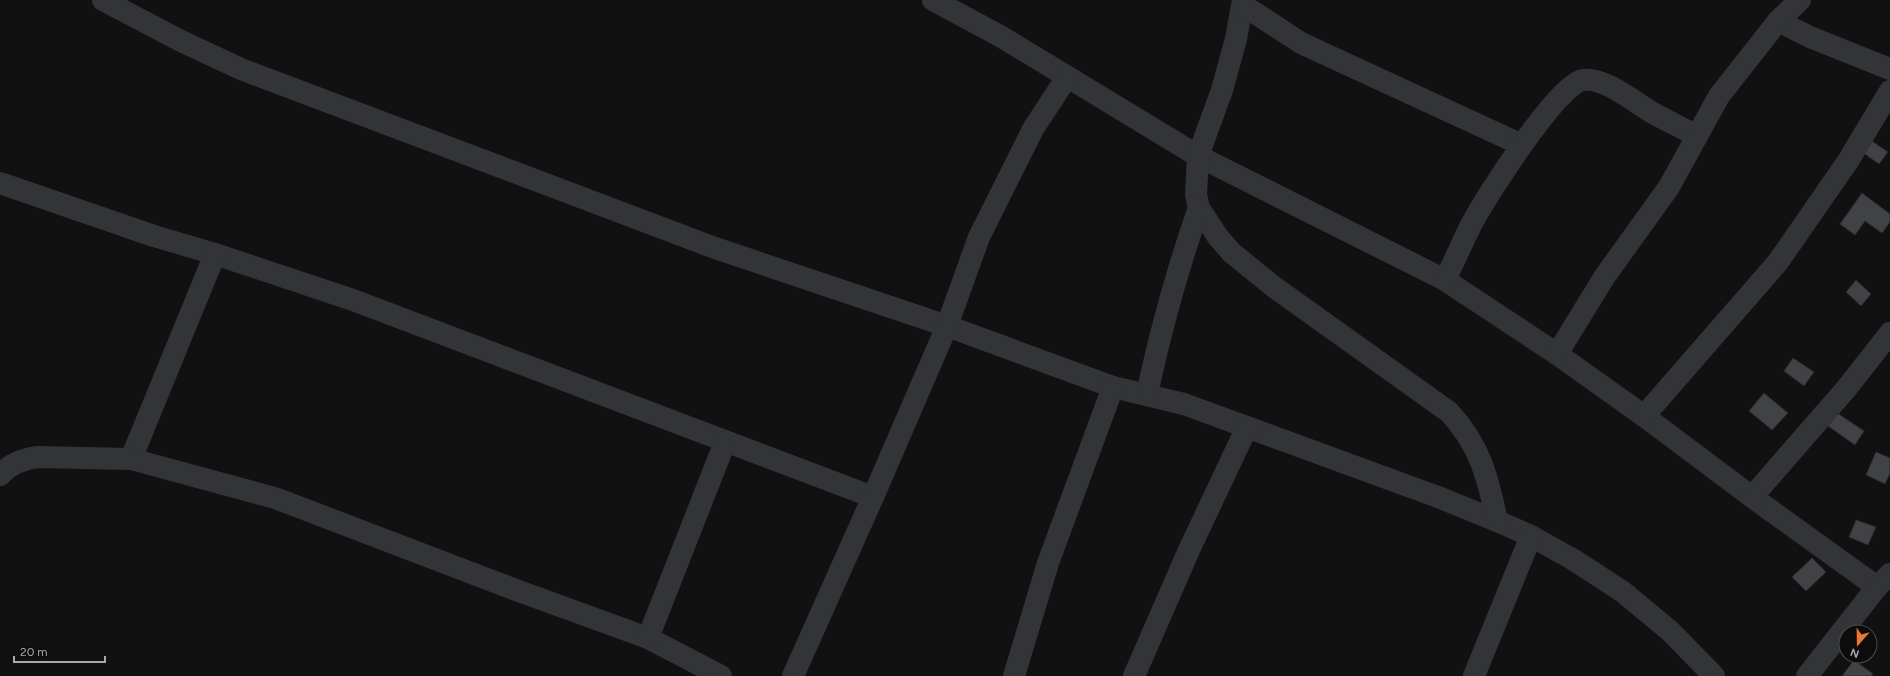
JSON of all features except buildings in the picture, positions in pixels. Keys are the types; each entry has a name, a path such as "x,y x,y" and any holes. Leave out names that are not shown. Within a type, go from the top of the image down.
{"street":[{"path":"103,0 181,41 240,69 715,248 946,326 1113,387 1184,404 1438,497 1497,521 1531,536 1574,560 1623,592 1670,631 1714,676"},
{"path":"933,0 1000,36 1198,156 1445,280 1557,354 1644,416 1752,497 1883,581 1807,676"},
{"path":"1557,354 1605,276 1669,187 1719,96 1778,21 1800,0"},
{"path":"1497,521 1485,470 1477,450 1462,426 1449,412 1274,287 1232,253 1218,237 1199,208 1196,195 1198,156 1222,90 1236,39 1243,3 1301,43 1522,146"},
{"path":"1778,21 1810,37 1890,69"},
{"path":"793,676 873,497 946,326 979,237 1033,129 1067,77"},
{"path":"1445,280 1472,224 1522,146 1565,90 1576,82 1583,80 1609,86 1652,112 1697,136"},
{"path":"1644,416 1778,262 1848,161 1890,91"},
{"path":"0,183 154,236 215,254 353,300 873,497"},
{"path":"1147,394 1162,323 1180,263 1199,208"},
{"path":"130,459 215,254"},
{"path":"1752,497 1846,389 1890,333"},
{"path":"1014,676 1048,563 1113,387"},
{"path":"1134,676 1189,550 1247,427"},
{"path":"648,638 725,442"},
{"path":"0,475 14,463 37,457 130,459 275,498 516,590 648,638 721,676"},
{"path":"1474,676 1531,536"}]}
